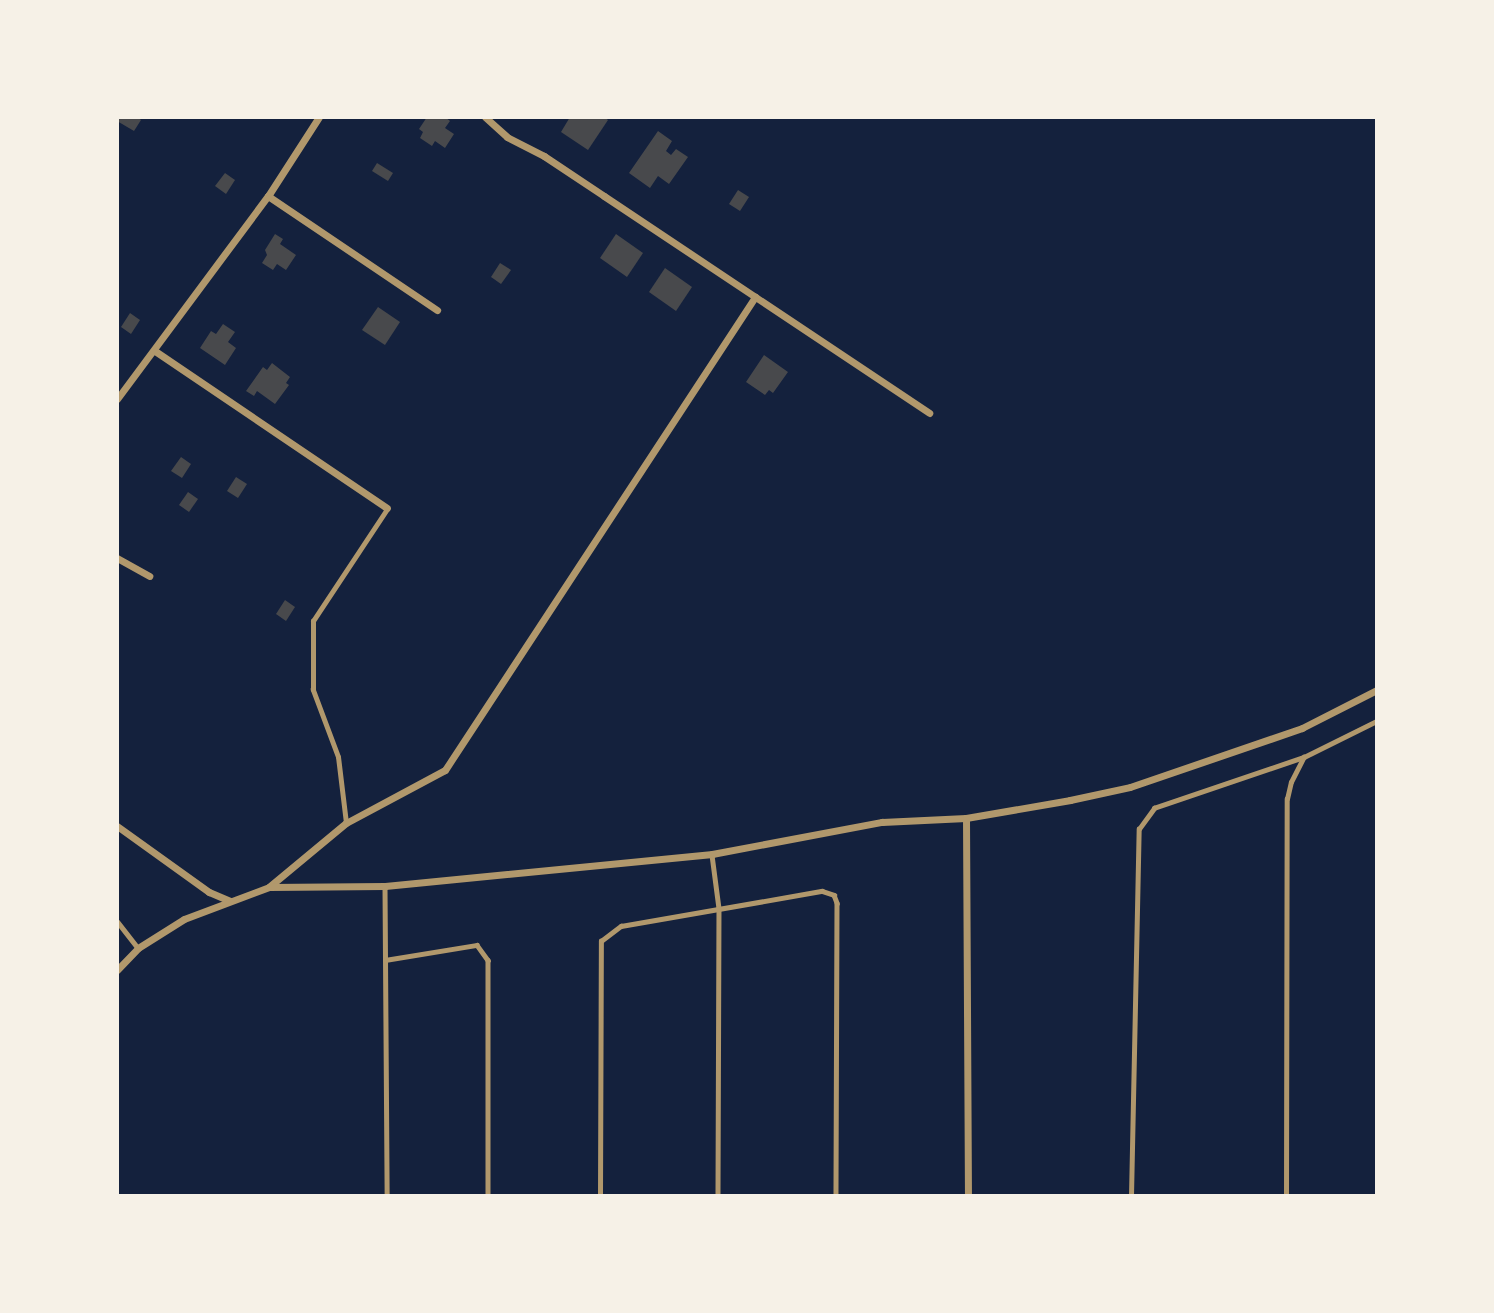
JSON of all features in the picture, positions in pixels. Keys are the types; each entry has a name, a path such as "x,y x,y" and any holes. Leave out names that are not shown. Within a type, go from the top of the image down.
{"street":[{"path":"117,399 268,196 318,117"},
{"path":"485,117 507,137 544,156 929,413"},
{"path":"268,196 437,310"},
{"path":"270,887 346,823 445,770 755,297"},
{"path":"155,351 387,508"},
{"path":"117,558 149,576"},
{"path":"117,970 138,948 184,919 270,887 385,886 712,854 882,822 966,818 1130,787 1302,728 1377,690"},
{"path":"966,818 968,1196"},
{"path":"117,826 209,892 230,901"}],"lane":[{"path":"346,823 338,757 313,690 313,621 387,508"},
{"path":"1131,1196 1139,829 1154,808 1304,757 1377,721"},
{"path":"1286,1196 1287,799 1291,782 1304,757"},
{"path":"712,854 719,908 718,1196"},
{"path":"385,886 387,1196"},
{"path":"600,1196 601,942 621,926 822,891 834,895 837,903 836,1196"},
{"path":"117,921 138,948"},
{"path":"385,960 477,945 488,960 488,1196"}],"building":[{"path":"117,117 137,117 141,120 134,131 117,121"},
{"path":"427,117 445,117 450,121 445,128 454,134 445,148 435,141 432,146 420,138 423,132 419,129"},
{"path":"570,117 604,117 608,120 588,150 561,132"},
{"path":"658,131 672,141 666,151 671,155 676,149 688,157 669,184 658,176 650,188 629,173"},
{"path":"377,163 393,173 388,181 372,171"},
{"path":"225,173 235,180 226,194 215,186"},
{"path":"738,190 749,197 740,211 729,204"},
{"path":"275,234 283,239 280,244 296,255 286,270 277,264 273,270 262,263 267,255 265,250"},
{"path":"616,234 643,253 627,277 600,258"},
{"path":"500,263 511,270 501,284 491,277"},
{"path":"665,268 692,287 676,311 649,292"},
{"path":"378,307 400,322 385,345 362,330"},
{"path":"130,313 140,320 131,334 121,327"},
{"path":"223,324 235,332 228,342 236,348 225,365 200,348 211,331 216,334"},
{"path":"764,355 788,372 773,393 769,390 765,395 746,382"},
{"path":"272,363 290,377 286,383 289,385 275,404 257,391 254,396 246,391 263,367 267,370"},
{"path":"181,457 191,464 182,478 171,471"},
{"path":"236,477 247,484 238,498 227,491"},
{"path":"188,492 198,499 189,512 179,505"},
{"path":"285,600 295,607 286,621 276,614"}]}
